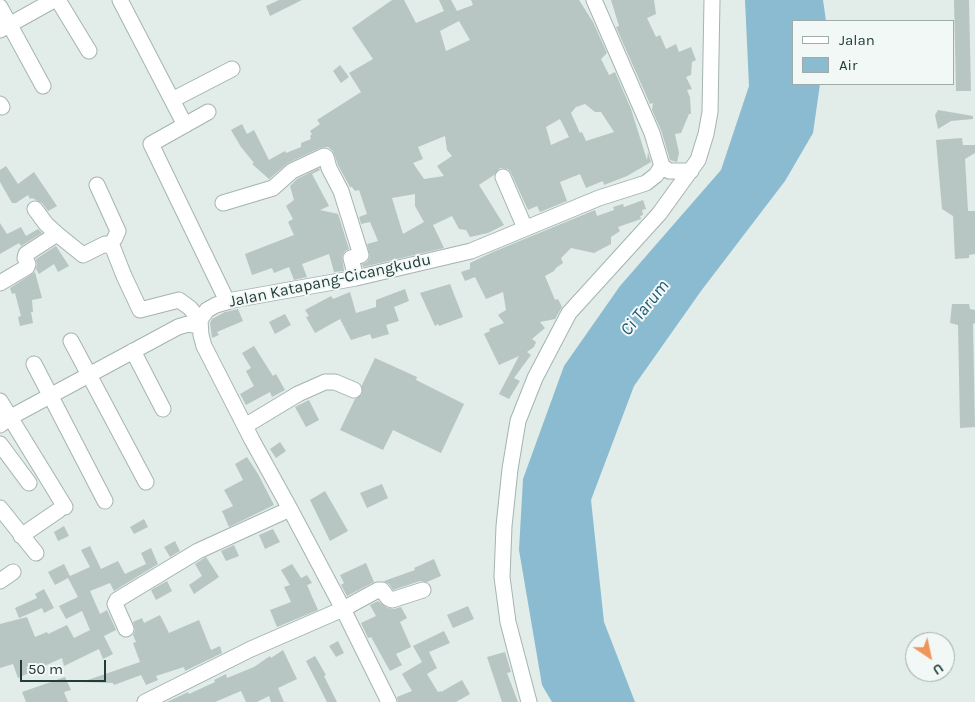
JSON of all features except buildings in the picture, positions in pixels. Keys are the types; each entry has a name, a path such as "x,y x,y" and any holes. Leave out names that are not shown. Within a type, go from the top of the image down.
{"street":[{"path":"5,27 56,0 88,52"},
{"path":"120,0 184,125"},
{"path":"594,0 652,133 662,166 669,172 691,171"},
{"path":"529,702 512,639 502,577 504,526 510,468 518,421 535,378 569,312 659,214 698,160 710,112 712,0"},
{"path":"0,7 5,27 43,86"},
{"path":"172,100 232,69"},
{"path":"208,112 151,144 227,301"},
{"path":"223,203 273,188 292,171 324,156 326,157 342,191 361,255 350,258 356,278"},
{"name":"Jalan Katapang-Cicangkudu","path":"200,323 207,310 227,301 356,278 470,251 599,198 646,183 656,175 662,166"},
{"path":"503,177 525,228"},
{"path":"97,186 118,231 110,245"},
{"path":"35,209 46,224 84,255 105,244 110,245 140,310 179,300 190,308 200,323 204,346 343,610 388,702"},
{"path":"0,283 27,267 26,254 57,234"},
{"path":"5,421 178,327 200,323"},
{"path":"71,341 146,482"},
{"path":"133,351 163,409"},
{"path":"34,364 104,501"},
{"path":"246,426 298,394 325,382 335,382 354,390"},
{"path":"0,401 5,421 62,508 21,536"},
{"path":"0,444 29,483"},
{"path":"0,508 36,553"},
{"path":"126,629 115,604 117,600 198,551 290,509"},
{"path":"0,581 13,572"},
{"path":"145,702 251,649 343,610 378,590 382,590 392,600 424,590"}],"water":[{"name":"Ci Tarum","path":"745,0 823,0 826,20 792,20 792,85 820,85 813,133 785,181 701,291 634,386 591,500 604,622 635,702 552,702 542,685 519,550 523,479 564,366 620,286 721,170 749,86"}]}
